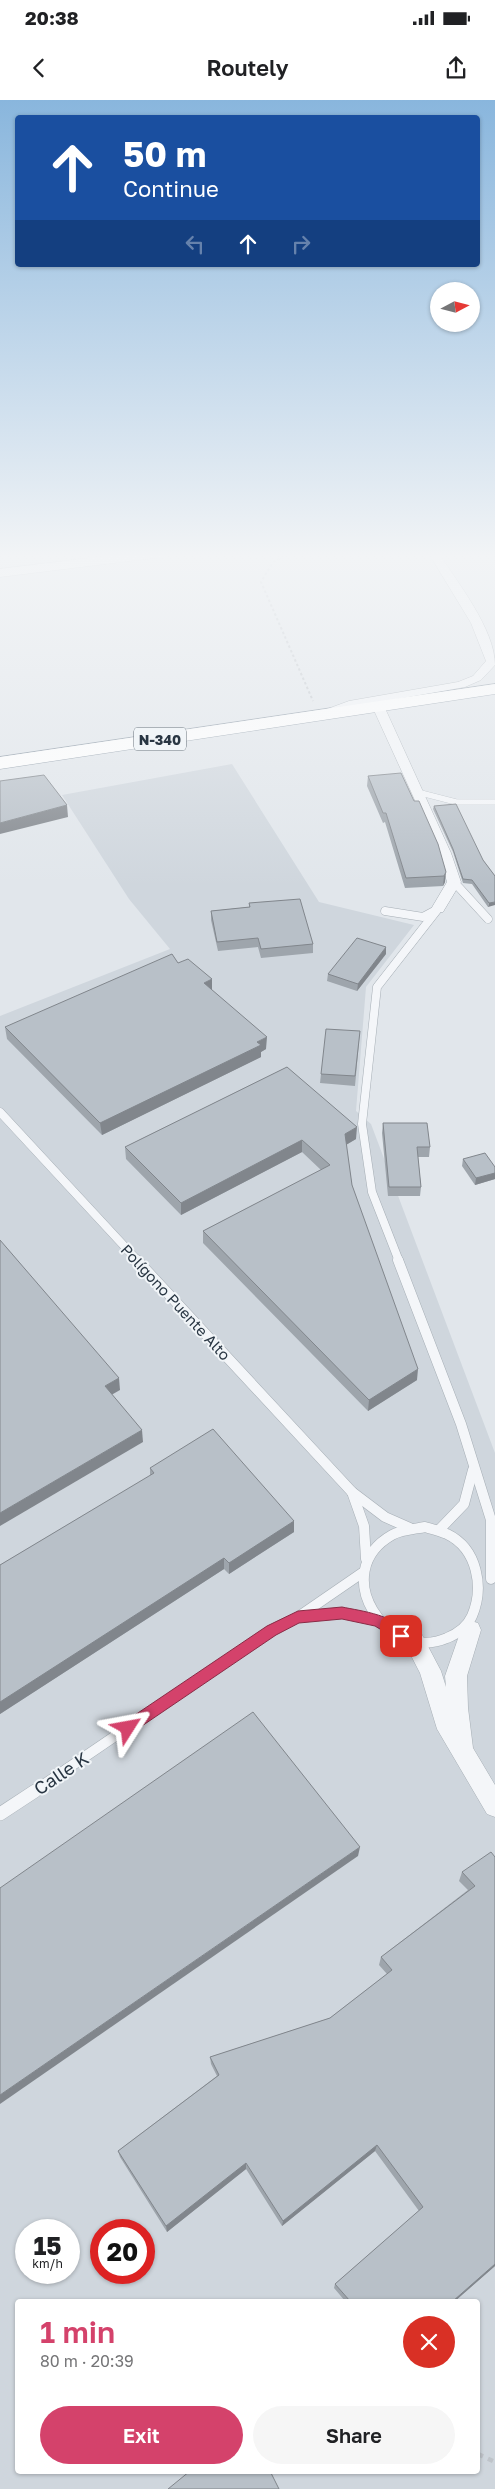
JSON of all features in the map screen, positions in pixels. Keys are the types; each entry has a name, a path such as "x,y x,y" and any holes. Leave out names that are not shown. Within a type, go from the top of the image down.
{"highway":[{"name":"N-340","path":"6,762 495,689"}],"street":[{"path":"321,714 349,704 462,685 477,678 491,663"},
{"path":"378,706 444,853 454,882 438,909"},
{"path":"464,1754 457,1708 456,1676 478,1622"},
{"path":"414,1640 430,1670 445,1722 495,1806"}],"lane":[{"path":"417,792 432,798 483,804 495,802"},
{"path":"454,882 488,919"},
{"path":"385,911 423,917 438,909"},
{"path":"438,909 376,987 362,1124 372,1192 461,1424 474,1467 469,1497 462,1509 440,1529"},
{"name":"Polígono Puente Alto","path":"0,1112 352,1492 385,1517 410,1528"},
{"name":"Polígono Puente Alto","path":"366,1558 377,1544 392,1533 410,1528 440,1529 458,1536 473,1548 485,1562 491,1584 491,1520 474,1467"},
{"name":"Polígono Puente Alto","path":"352,1492 364,1526 366,1558 362,1573 362,1589 368,1605 378,1620 401,1636 414,1640 435,1642 455,1639 478,1622"},
{"path":"298,1617 362,1573"},
{"path":"298,1617 342,1613 378,1620"},
{"name":"Calle K","path":"0,1814 272,1630 298,1617"}],"path":[{"path":"298,663 321,714"},
{"path":"480,2455 495,2462"}],"shaded area":[{"path":"232,764 319,902 414,925 366,987 356,1111 371,1124 495,1453 495,2489 0,2489 0,1016 170,949 129,899 62,795"}],"building":[{"path":"401,773 414,801 419,801 438,844 446,872 444,876 406,878 386,813 383,813 368,776"},
{"path":"44,775 67,805 0,823 0,781"},
{"path":"456,804 483,860 495,876 495,902 489,903 472,880 463,879 453,849 434,806"},
{"path":"300,899 313,944 261,949 258,938 217,942 211,911 250,907 249,903"},
{"path":"357,938 386,947 358,984 328,974"},
{"path":"172,954 178,963 188,959 212,979 204,983 267,1037 257,1042 261,1045 100,1123 5,1027"},
{"path":"326,1029 360,1031 355,1076 321,1074"},
{"path":"287,1067 357,1127 345,1134 352,1185 418,1369 369,1400 203,1231 330,1165 302,1140 181,1203 125,1147"},
{"path":"383,1123 427,1123 430,1147 417,1147 421,1187 389,1187"},
{"path":"485,1153 495,1167 495,1173 476,1178 463,1159"},
{"path":"0,1240 119,1378 105,1386 142,1430 0,1513"},
{"path":"213,1429 294,1521 229,1563 224,1558 0,1702 0,1565 154,1473 150,1468"},
{"path":"253,1712 360,1847 0,2095 0,1888"},
{"path":"491,1852 495,1857 495,2264 455,2299 348,2299 335,2284 423,2207 377,2145 283,2221 246,2163 166,2226 118,2151 219,2075 210,2057 330,2018 392,1970 381,1957 475,1886 462,1872"},
{"path":"186,2474 272,2474 279,2489 168,2489"}],"route":[{"path":"128,1728 272,1630 298,1617 342,1613 378,1620 401,1636"}]}
